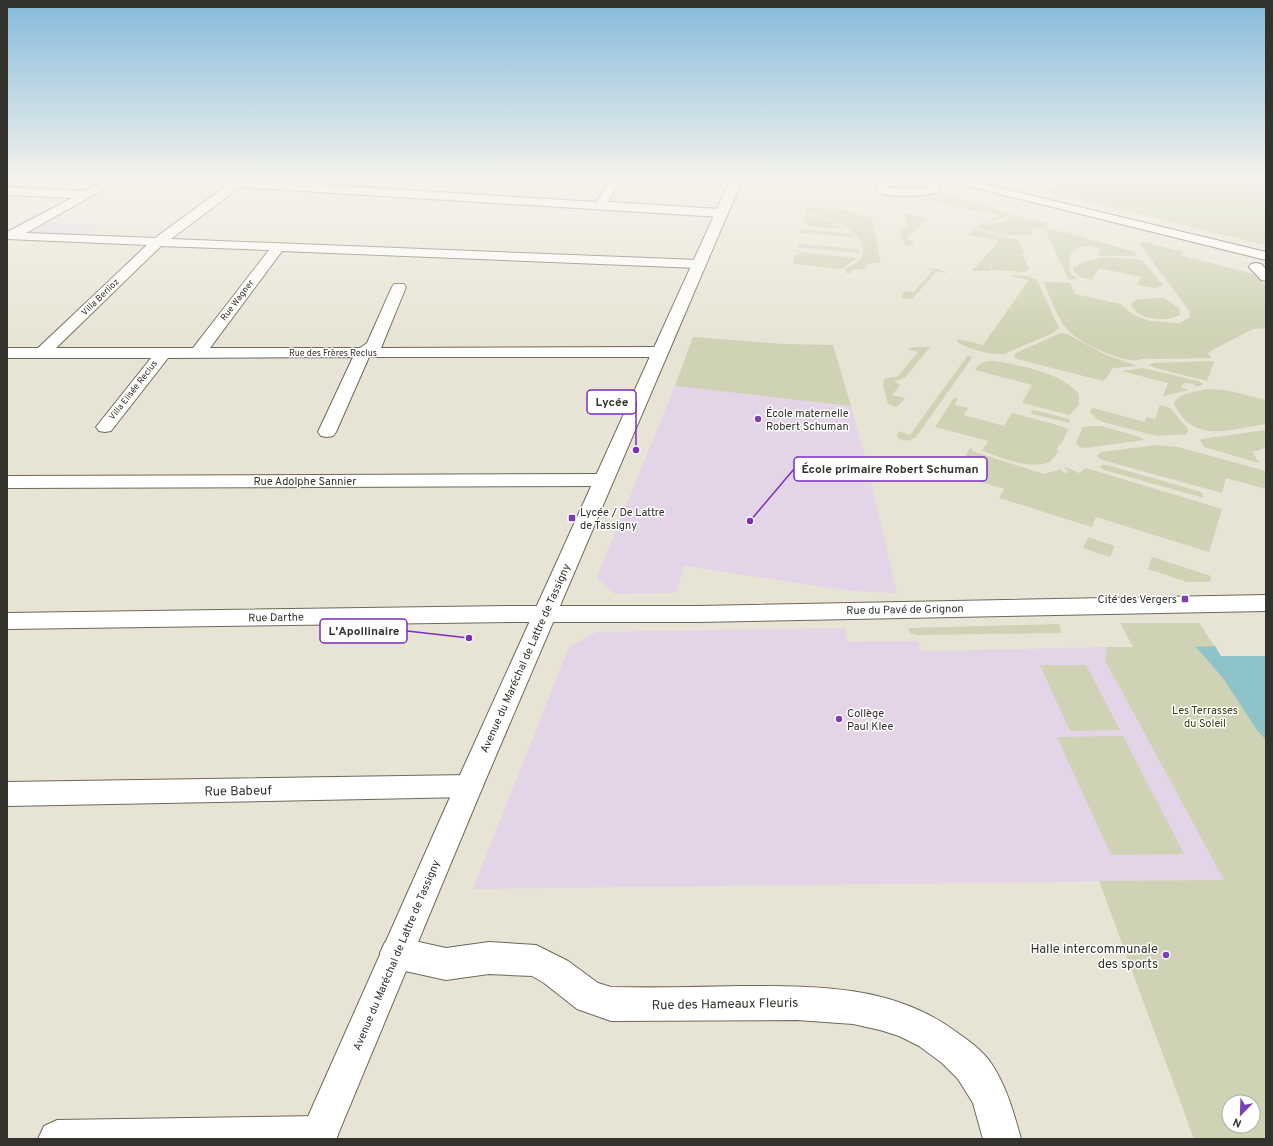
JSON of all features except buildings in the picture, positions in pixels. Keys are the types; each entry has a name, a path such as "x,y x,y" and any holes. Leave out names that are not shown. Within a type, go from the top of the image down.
{"street":[{"path":"9,237 19,231"},
{"name":"Villa Berlioz","path":"41,354 104,292 159,241 172,231"},
{"name":"Avenue du Maréchal de Lattre de Tassigny","path":"318,1137 396,953 712,231"},
{"path":"1117,231 1261,268 1266,277"},
{"path":"1164,231 1260,255"},
{"path":"9,237 159,241 698,264"},
{"name":"Rue Wagner","path":"197,354 278,247"},
{"path":"326,432 363,353 374,346 399,287"},
{"name":"Rue des Frères Reclus","path":"7,353 197,354 659,352"},
{"name":"Villa Elisée Reclus","path":"105,427 162,354"},
{"name":"Rue Adolphe Sannier","path":"7,482 603,480"},
{"name":"Rue du Pavé de Grignon","path":"545,614 698,614 1266,603"},
{"name":"Rue Darthe","path":"7,621 545,614"},
{"name":"Rue Babeuf","path":"7,794 469,786"},
{"name":"Rue des Hameaux Fleuris","path":"396,953 446,964 489,958 536,961 556,972 589,997 611,1004 805,1002 844,1005 894,1016 922,1027 944,1042 965,1060 979,1076 987,1092 996,1115 1002,1139"},
{"path":"57,1139 318,1137"}],"shaded area":[{"path":"30,231 91,231 86,235 27,233"},
{"path":"675,386 851,406 864,452 897,593 852,591 684,566 676,593 615,594 597,577"},
{"name":"Collège Paul Klee","path":"845,628 847,642 918,641 922,651 1107,647 1105,660 1225,880 473,889 569,647 596,632"}],"green space":[{"path":"801,231 827,231 853,234 855,237 801,233"},
{"path":"875,231 881,263 871,263 865,267 868,268 852,270 851,273 845,273 846,269 860,260 863,248 860,240 853,232"},
{"path":"900,231 914,231 907,239 915,242 909,247 904,245"},
{"path":"972,231 984,231 1018,240 1025,254 1014,256 1023,255 1029,270 1024,272 993,270 990,266 992,261 989,265 991,271 972,271 999,241 968,235"},
{"path":"990,231 1032,231 1033,235 1005,235"},
{"path":"1046,231 1061,231 1132,251 1137,255 1099,256 1097,255 1100,253 1100,249 1083,246 1074,250 1071,254 1069,260 1069,270 1077,279 1069,280"},
{"path":"1210,231 1266,231 1266,245"},
{"path":"1144,242 1184,252 1180,255 1253,274 1266,286 1266,328 1253,329 1214,349 1208,353 1212,358 1123,359 1087,344 1072,334 1063,324 1043,282 1070,283 1075,294 1121,304 1132,314 1150,321 1179,323 1189,318 1190,312 1139,243"},
{"path":"798,244 859,249 859,253 797,247"},
{"path":"797,251 857,258 842,269 793,264 795,255 799,255 800,253"},
{"path":"1104,257 1142,260 1163,285 1156,288 1137,285 1141,277 1099,268 1092,280 1080,277 1073,271 1074,266"},
{"path":"924,268 939,269 948,274 937,271 912,299 901,298 904,291 914,292 933,270"},
{"path":"1007,275 1028,276 1037,280 1059,328 1053,333 1004,354 992,354 980,351 957,342 958,339 983,345 1029,280"},
{"path":"1163,298 1179,308 1180,315 1168,319 1145,317 1139,314 1131,304 1138,299"},
{"path":"1061,333 1067,334 1104,354 1137,366 1113,368 1103,381 1017,359 1014,356 1016,353"},
{"path":"693,337 783,344 833,345 851,406 675,386"},
{"path":"913,347 930,347 905,378 894,381 900,385 892,395 905,398 896,407 888,404 883,386 884,379 898,376 918,352 908,349"},
{"path":"968,355 972,358 916,437 912,440 906,440 897,437 898,431 910,435"},
{"path":"995,361 1040,371 1062,380 1079,394 1079,405 1070,415 1022,403 1032,385 975,370 983,362"},
{"path":"1214,362 1207,381 1155,368 1149,365 1153,363"},
{"path":"1143,368 1198,381 1204,384 1197,387 1193,384 1185,383 1180,387 1189,390 1163,396 1168,383 1121,371"},
{"path":"1207,389 1226,390 1266,400 1266,424 1226,431 1202,430 1192,425 1182,417 1174,404 1179,397 1183,395"},
{"path":"954,398 958,398 955,405 968,408 964,415 1004,426 1012,413 1064,427 1068,430 1061,445 1059,444 1057,450 1059,451 1050,462 1033,465 1007,460 982,451 988,441 935,427"},
{"path":"1160,405 1170,408 1188,429 1187,434 1157,436 1103,422 1097,419 1090,412 1093,408 1145,422 1146,417 1155,419"},
{"path":"1034,410 1069,419 1070,423 1032,414 1031,411"},
{"path":"1102,426 1140,437 1144,440 1085,448 1079,447 1076,442 1083,427"},
{"path":"1266,430 1266,447 1257,451 1252,451 1259,463 1204,447 1200,440 1201,439"},
{"path":"1157,445 1178,447 1266,471 1266,489 1226,478 1222,493 1102,460 1097,456 1101,452"},
{"path":"970,448 975,452 1044,474 1061,469 1062,472 1067,473 1068,470 1064,468 1066,467 1079,473 1086,468 1222,509 1209,552 1096,517 1092,527 999,498 1004,489 955,474"},
{"path":"1101,465 1107,465 1201,492 1203,496 1202,498 1104,470 1100,467"},
{"path":"1088,537 1115,546 1110,557 1083,548"},
{"path":"1152,557 1211,576 1210,582 1187,582 1148,569"},
{"name":"Les Terrasses du Soleil","path":"1120,623 1199,623 1221,656 1266,656 1266,1139 1194,1139 1099,881 1224,880 1105,660 1107,647 1133,647"},
{"path":"1059,624 1062,633 917,635 910,633 908,628"},
{"path":"1040,665 1086,665 1120,730 1070,731"},
{"path":"1123,736 1184,854 1111,855 1057,737"}],"water":[{"path":"1215,646 1221,656 1266,656 1266,740 1257,730 1223,678 1196,647"}],"place":[{"name":"École maternelle Robert Schuman","path":"758,419"},
{"name":"Lycée","path":"636,450"},
{"name":"Lycée / De Lattre de Tassigny","path":"572,518"},
{"name":"École primaire Robert Schuman","path":"750,521"},
{"name":"Cité des Vergers","path":"1185,599"},
{"name":"L'Apollinaire","path":"469,638"},
{"name":"Collège Paul Klee","path":"839,719"},
{"name":"Halle intercommunale des sports","path":"1166,955"}]}
